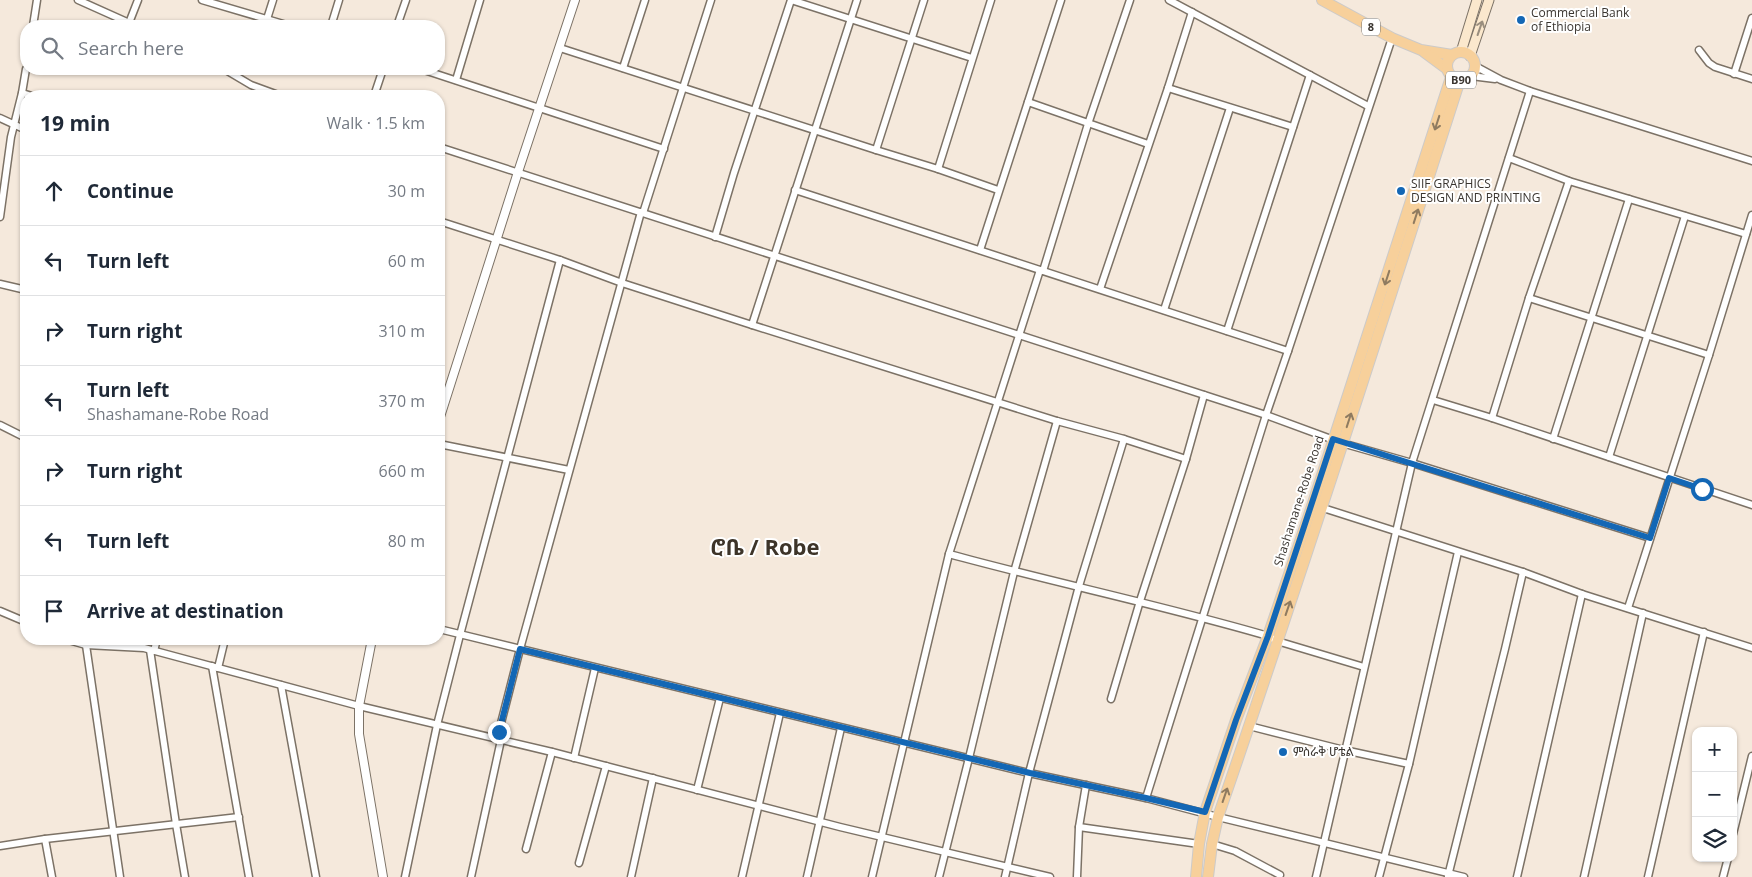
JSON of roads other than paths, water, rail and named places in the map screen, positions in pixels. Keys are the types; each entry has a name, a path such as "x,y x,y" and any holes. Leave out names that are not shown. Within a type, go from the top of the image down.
{"main road":[{"name":"8","path":"1322,0 1392,38 1421,50 1465,57"},
{"path":"1465,57 1478,0"},
{"path":"1465,57 1489,0"},
{"name":"8","path":"1421,50 1453,75"},
{"name":"Shashamane-Robe Road","path":"1208,877 1218,817 1249,726 1273,638 1453,75 1448,60 1465,57"},
{"name":"B90","path":"1453,75 1470,76 1465,57"},
{"name":"Shashamane-Robe Road","path":"1196,877 1199,844 1205,812 1236,720 1273,638 1322,508 1337,441"}],"street":[{"path":"34,20 37,0"},
{"path":"78,0 122,20"},
{"path":"130,20 138,0"},
{"path":"204,0 270,20"},
{"path":"267,19 273,0"},
{"path":"333,20 339,0"},
{"path":"399,20 406,0"},
{"path":"456,80 480,0"},
{"path":"445,401 575,0"},
{"path":"623,68 645,0"},
{"path":"471,877 501,740 500,727 569,470 642,213 712,0"},
{"path":"715,237 791,0 972,58"},
{"path":"752,325 794,190 857,0"},
{"path":"876,150 924,0"},
{"path":"938,169 991,0"},
{"path":"980,250 1060,0"},
{"path":"872,877 950,554 1019,335 1130,0"},
{"path":"1169,0 1368,106"},
{"path":"1100,289 1192,12"},
{"path":"1734,74 1752,18"},
{"path":"1146,798 1266,415 1392,38"},
{"path":"560,48 998,190"},
{"path":"1698,50 1709,63 1734,74 1752,79"},
{"path":"1465,57 1501,80 1530,91 1752,161"},
{"path":"22,90 25,75"},
{"path":"234,75 251,85 265,90"},
{"path":"376,90 381,75"},
{"path":"440,75 664,149"},
{"path":"1227,331 1310,75"},
{"path":"1470,76 1501,80"},
{"path":"1168,88 1293,127"},
{"path":"1316,877 1412,463 1530,91"},
{"path":"0,217 11,137 20,101"},
{"path":"1028,102 1148,144"},
{"path":"1164,310 1230,108"},
{"path":"0,118 20,127"},
{"path":"445,149 1266,415 1337,441 1650,538"},
{"path":"1509,158 1569,180 1746,234"},
{"path":"1492,418 1529,298 1569,180"},
{"path":"794,190 1288,351"},
{"path":"1553,439 1629,198"},
{"path":"1628,608 1752,215"},
{"path":"1609,457 1685,216"},
{"path":"445,224 560,260 622,283 752,325 1057,421 1124,439 1186,459"},
{"path":"405,877 437,725 560,260"},
{"path":"0,284 20,289"},
{"path":"1529,298 1709,356"},
{"path":"1111,699 1140,601 1186,459 1204,395"},
{"path":"1433,400 1752,505"},
{"path":"939,877 1014,572 1057,421"},
{"path":"0,425 20,435"},
{"path":"1005,877 1079,586 1124,439"},
{"path":"445,445 569,470"},
{"path":"1322,508 1752,648"},
{"path":"1379,877 1409,764 1458,552"},
{"path":"950,554 1014,572 1203,617 1364,668"},
{"path":"1448,875 1523,572"},
{"path":"1517,877 1582,594"},
{"path":"0,611 20,619"},
{"path":"1584,877 1643,613"},
{"path":"445,631 1030,773 1205,812 1218,817 1324,842 1448,875 1464,877"},
{"path":"1648,877 1704,632"},
{"path":"120,877 86,645 152,650 359,706 552,752 821,822 1050,877"},
{"path":"154,645 152,650 185,877"},
{"path":"223,645 215,667 250,877"},
{"path":"371,645 359,706 359,734 384,877"},
{"path":"574,758 595,668"},
{"path":"281,685 316,877"},
{"path":"697,790 720,698"},
{"path":"742,877 760,806 780,713"},
{"path":"1249,726 1409,764"},
{"path":"808,877 841,728"},
{"path":"526,849 552,752"},
{"path":"1737,819 1752,756"},
{"path":"579,863 606,766"},
{"path":"631,877 653,778"},
{"path":"1077,877 1079,827 1086,785"},
{"path":"0,846 45,839 239,817"},
{"path":"1079,827 1199,844"},
{"path":"45,839 52,877"},
{"path":"1212,844 1235,851 1280,875"},
{"path":"1723,877 1727,862"}],"place":[{"name":"Commercial Bank of Ethiopia","path":"1521,20"},
{"name":"SIIF GRAPHICS DESIGN AND PRINTING","path":"1401,191"},
{"name":"ምስራቅ ሆቴል","path":"1283,752"}],"district":[{"name":"ሮቤ / Robe","path":"765,547"}]}
